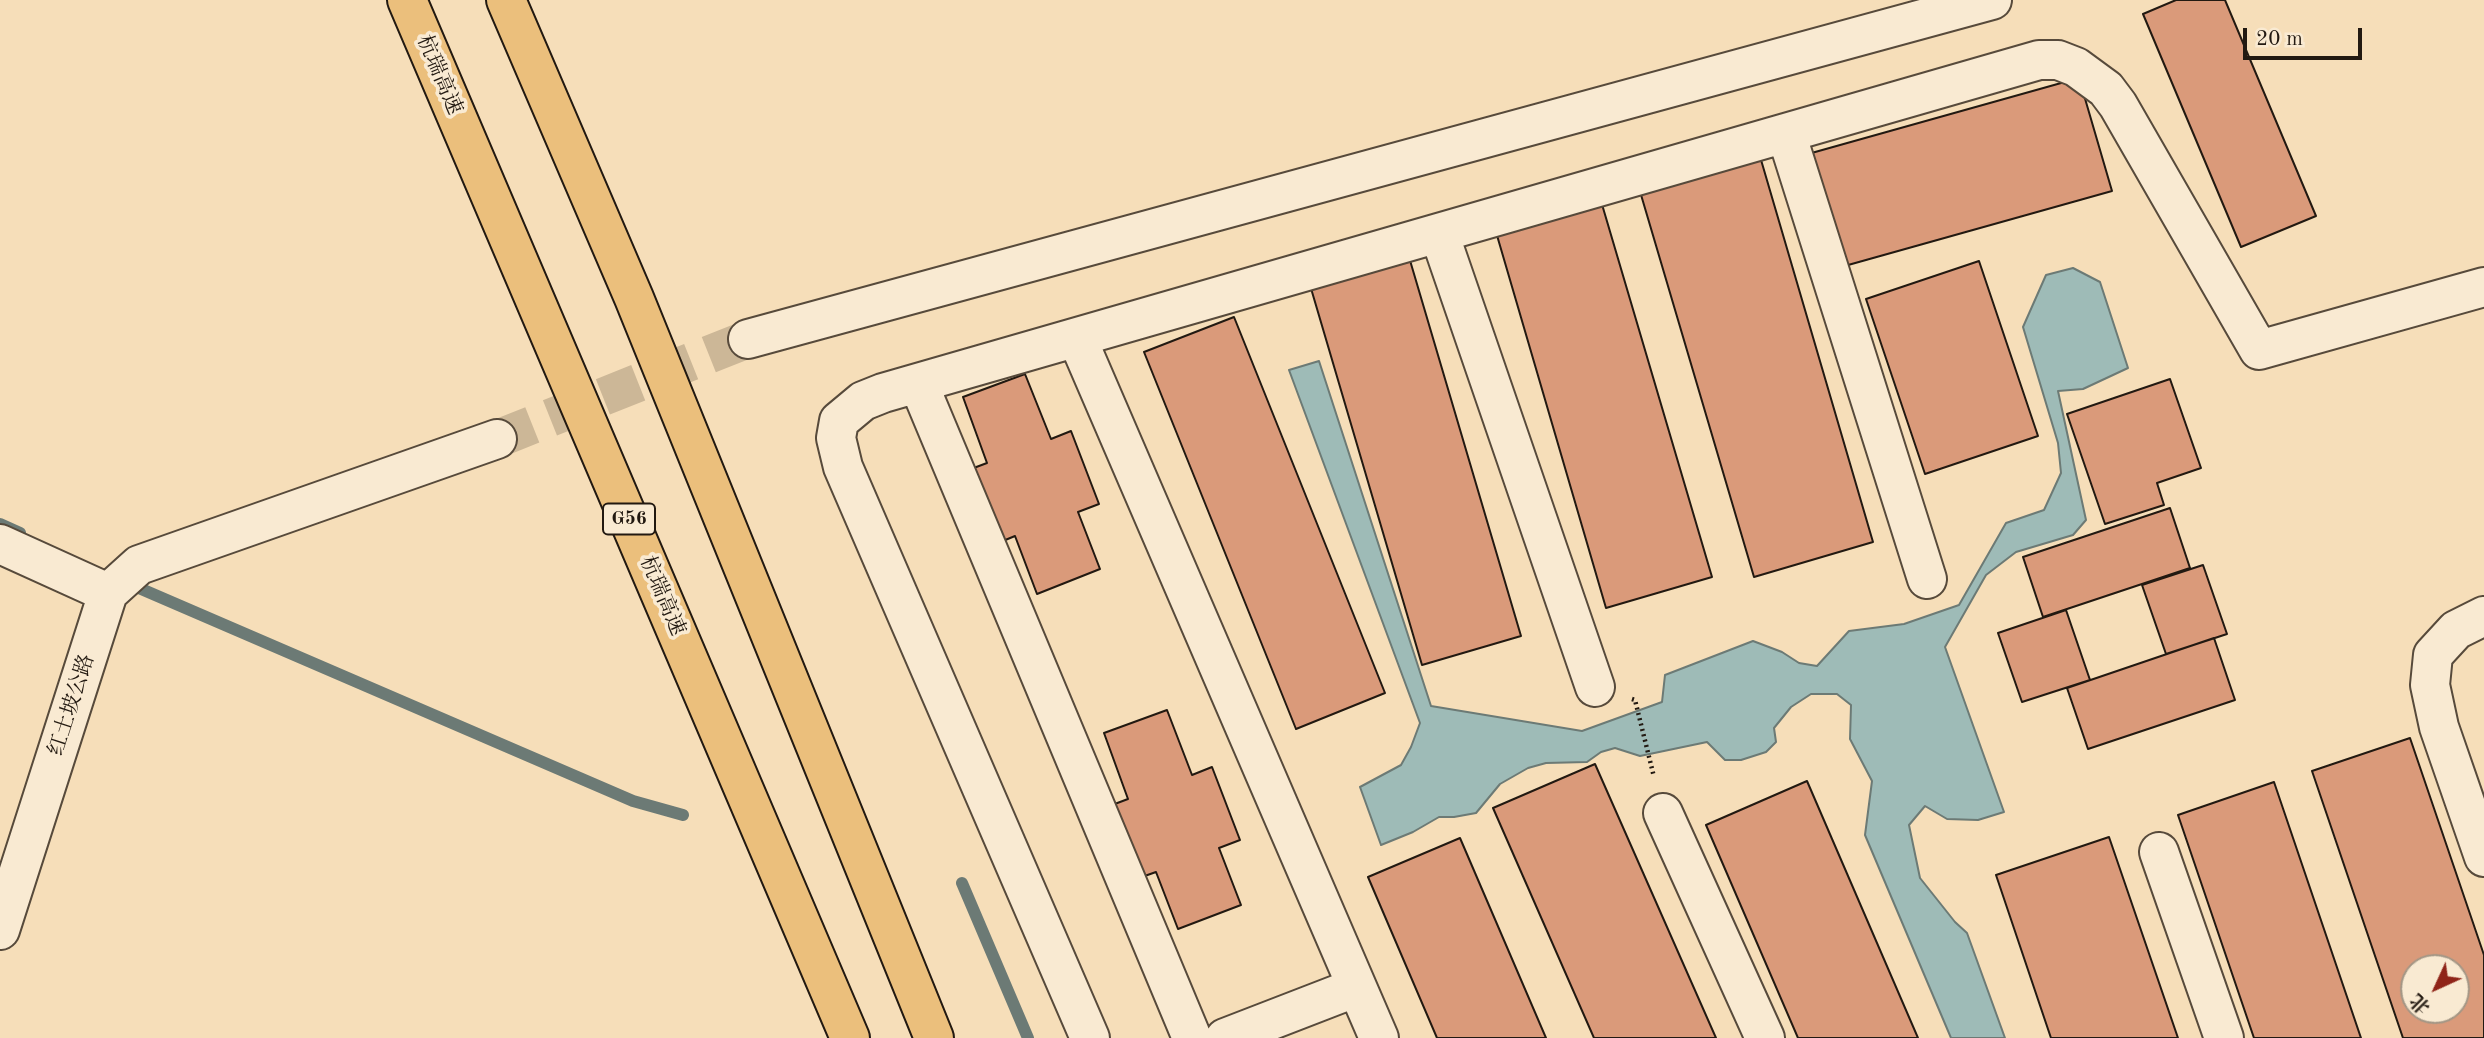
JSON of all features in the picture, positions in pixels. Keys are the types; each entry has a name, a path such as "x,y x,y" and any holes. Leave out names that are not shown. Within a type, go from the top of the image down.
{"highway":[{"name":"杭瑞高速","path":"407,0 850,1038"},
{"path":"506,0 644,324 934,1038"}],"street":[{"path":"748,339 1947,6 1992,0"},
{"path":"1090,1038 843,467 836,438 839,421 863,401 883,393 919,385 2039,60 2059,60 2076,66 2106,89 2118,105 2259,350 2484,287"},
{"path":"1786,133 1927,579"},
{"path":"1439,233 1595,687"},
{"path":"1077,338 1379,1038"},
{"path":"919,385 1192,1038"},
{"path":"0,544 108,593 139,565 497,439"},
{"name":"红土坡公路","path":"0,930 108,593"},
{"path":"2484,616 2456,630 2433,655 2430,685 2438,727 2484,857"},
{"path":"1664,813 1765,1038"},
{"path":"2159,852 2224,1038"},
{"path":"1225,1038 1357,986"}],"path":[{"path":"1635,701 1651,762"}],"water":[{"path":"2073,268 2100,282 2128,368 2083,389 2058,391 2086,520 2073,535 2016,552 1986,575 1945,647 2004,812 1978,820 1947,819 1925,806 1909,825 1920,878 1967,933 2005,1038 1951,1038 1865,835 1872,781 1850,739 1851,705 1837,694 1811,694 1791,707 1774,728 1776,742 1766,752 1741,760 1725,760 1707,742 1640,756 1615,748 1601,752 1587,762 1546,763 1528,768 1500,784 1476,813 1439,817 1413,832 1381,845 1360,787 1401,765 1420,723 1289,370 1319,361 1431,706 1582,731 1662,702 1665,675 1753,641 1782,652 1799,663 1817,666 1849,631 1904,624 1959,605 2006,523 2044,510 2061,473 2058,443 2023,327 2046,275"}],"building":[{"path":"2176,0 2225,0 2316,216 2241,247 2143,14"},
{"path":"2079,78 2112,191 1841,267 1808,154"},
{"path":"1759,153 1873,542 1754,577 1639,188"},
{"path":"1601,201 1712,577 1606,608 1496,232"},
{"path":"1409,257 1521,636 1422,665 1310,285"},
{"path":"1979,261 2038,436 1925,474 1866,299"},
{"path":"1234,317 1385,693 1296,729 1144,352"},
{"path":"1025,374 1051,439 1071,431 1099,504 1078,512 1100,569 1037,594 1015,536 998,543 971,469 987,463 963,397"},
{"path":"2170,379 2201,468 2157,483 2164,505 2105,524 2067,414"},
{"path":"2170,508 2190,568 2043,617 2023,557"},
{"path":"2203,565 2227,634 2166,654 2142,585"},
{"path":"2066,610 2090,680 2022,702 1998,633"},
{"path":"2214,638 2235,700 2088,749 2067,688"},
{"path":"1167,710 1192,775 1212,767 1240,840 1219,848 1241,905 1178,929 1156,872 1139,878 1112,805 1128,799 1104,733"},
{"path":"2410,738 2484,955 2484,1038 2403,1038 2312,771"},
{"path":"1595,764 1716,1038 1594,1038 1493,808"},
{"path":"1807,781 1918,1038 1798,1038 1706,825"},
{"path":"2274,782 2361,1038 2254,1038 2178,815"},
{"path":"2109,837 2178,1038 2051,1038 1996,875"},
{"path":"1460,838 1546,1038 1437,1038 1368,877"}],"waterway":[{"path":"0,524 20,533"},
{"path":"125,582 633,801 683,815"},
{"path":"962,883 1028,1038"}],"tunnel":[{"path":"497,439 748,339"}]}
